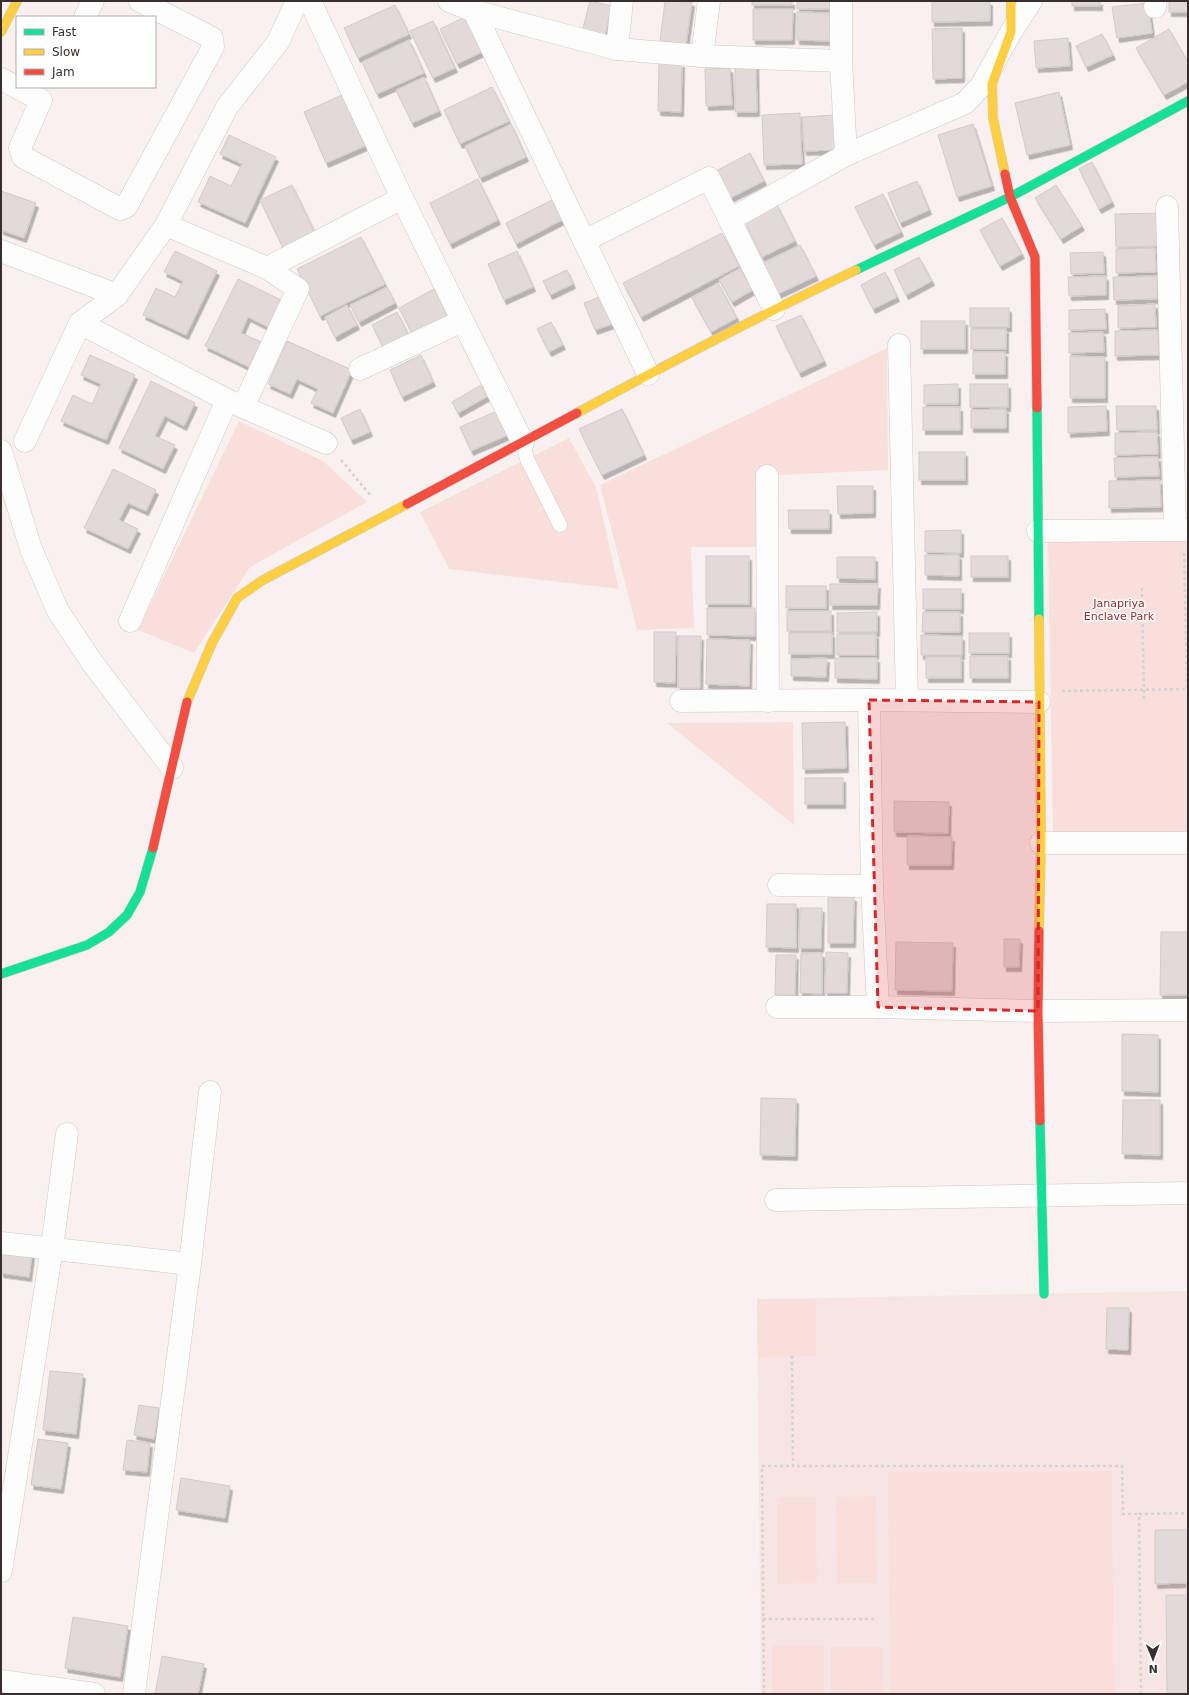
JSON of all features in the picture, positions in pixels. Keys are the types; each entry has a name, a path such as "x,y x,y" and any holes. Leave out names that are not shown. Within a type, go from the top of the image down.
{"street":[{"path":"1,32 17,1"},
{"path":"86,16 93,1"},
{"path":"27,88 45,94 20,148 24,157 120,209 126,207 213,47 212,38 140,1"},
{"path":"25,441 80,323 117,295 166,225 227,107 278,42 297,1"},
{"path":"310,1 402,198 523,443"},
{"path":"449,1 474,11 617,49 702,56 841,61"},
{"path":"617,49 622,1"},
{"path":"702,56 709,1"},
{"path":"842,1 841,61 846,155"},
{"path":"1011,1 1011,32 992,84 993,118 1010,196 1035,257 1041,843 1038,1011 1044,1294"},
{"path":"729,220 846,155 965,103 981,86 1011,32 1031,1"},
{"path":"474,11 648,374"},
{"path":"1,79 16,84"},
{"path":"1,974 51,956 87,946 109,932 127,914 140,892 155,842 188,697 212,643 237,598 264,580 523,443 648,374 774,310 1010,196 1188,101"},
{"path":"584,241 709,178 774,310"},
{"path":"267,268 402,198"},
{"path":"1038,531 1182,536 1167,207"},
{"path":"130,621 235,403 298,289 267,268 166,225"},
{"path":"1,252 117,295"},
{"path":"360,369 462,321"},
{"path":"80,323 235,403 326,444"},
{"path":"898,345 907,700"},
{"path":"1,451 32,549 58,611 91,661 172,768"},
{"path":"767,476 768,701"},
{"path":"870,700 872,886 878,1008"},
{"path":"681,701 907,700 1039,702"},
{"path":"1041,843 1188,843"},
{"path":"779,885 872,886"},
{"path":"777,1007 1038,1011 1188,1010"},
{"path":"134,1694 190,1264 210,1092"},
{"path":"1,1571 52,1248 67,1134"},
{"path":"776,1200 1188,1193"},
{"path":"1,1243 190,1264"},
{"path":"1,1680 94,1694"}],"lane":[{"path":"523,443 527,459 560,525"}],"path":[{"path":"326,444 387,514"},
{"path":"1062,684 1062,692 1187,689 1182,536"},
{"path":"1142,588 1144,701"},
{"path":"792,1356 793,1466"},
{"path":"764,1694 762,1466 1122,1466 1122,1514 1188,1513"},
{"path":"1139,1514 1141,1694"},
{"path":"763,1619 877,1619"}],"highlighted area":[{"path":"869,700 1039,702 1038,1011 878,1007"}],"shaded area":[{"path":"1188,1291 1188,1694 761,1694 757,1299"}],"green space":[{"path":"887,348 888,470 758,476 760,547 691,547 694,628 637,630 600,485"},
{"path":"239,421 323,461 367,502 250,567 194,653 138,630"},
{"path":"569,438 596,487 619,589 449,569 420,512"},
{"name":"Janapriya Enclave Park","path":"1188,538 1188,833 1053,834 1048,540"},
{"path":"793,722 794,825 667,723"},
{"path":"757,1299 816,1299 816,1356 758,1357"},
{"path":"1112,1471 1114,1694 890,1694 888,1472"},
{"path":"876,1496 877,1583 837,1583 836,1497"},
{"path":"777,1497 816,1497 817,1583 777,1584"},
{"path":"772,1646 824,1646 824,1694 772,1694"},
{"path":"831,1647 883,1647 882,1694 831,1694"}],"building":[{"path":"590,1 612,6 604,38 582,32"},
{"path":"665,1 692,2 686,45 660,41"},
{"path":"752,1 792,1 792,5 752,5"},
{"path":"797,1 830,1 830,9 797,9"},
{"path":"932,1 990,1 990,21 932,22"},
{"path":"1072,1 1100,1 1100,6 1072,6"},
{"path":"1169,1 1188,1 1188,12 1169,12"},
{"path":"1148,3 1152,33 1117,38 1112,7"},
{"path":"395,5 409,34 358,58 344,28"},
{"path":"753,9 793,9 792,40 753,40"},
{"path":"797,12 831,13 830,41 797,40"},
{"path":"467,16 484,51 457,64 440,29"},
{"path":"433,21 455,68 433,78 410,31"},
{"path":"962,28 962,78 933,79 932,29"},
{"path":"1169,29 1188,62 1188,82 1164,95 1136,48"},
{"path":"1102,34 1113,55 1086,67 1076,46"},
{"path":"1068,38 1070,66 1036,68 1034,41"},
{"path":"409,40 424,73 377,94 362,62"},
{"path":"659,62 682,63 681,112 658,111"},
{"path":"735,63 756,64 757,112 735,112"},
{"path":"730,68 732,105 706,106 705,69"},
{"path":"424,77 439,111 412,123 396,90"},
{"path":"492,87 509,121 460,144 444,110"},
{"path":"1059,92 1070,145 1027,155 1015,103"},
{"path":"342,95 365,146 326,163 304,112"},
{"path":"800,113 802,164 764,165 762,115"},
{"path":"834,115 835,150 804,151 802,117"},
{"path":"511,124 526,157 480,178 465,146"},
{"path":"973,124 992,186 957,197 938,135"},
{"path":"229,135 276,157 245,223 198,202 210,176 231,186 242,164 220,154"},
{"path":"750,153 764,181 730,198 716,171"},
{"path":"1092,162 1112,202 1099,209 1079,169"},
{"path":"478,179 498,220 450,244 430,203"},
{"path":"917,181 929,210 900,223 888,193"},
{"path":"292,185 316,235 284,250 260,200"},
{"path":"1056,185 1082,226 1061,239 1035,198"},
{"path":"1,191 36,203 24,238 1,230"},
{"path":"883,194 901,232 874,245 855,207"},
{"path":"552,200 562,220 516,244 506,223"},
{"path":"777,205 795,241 762,257 745,222"},
{"path":"1161,213 1162,246 1116,247 1115,214"},
{"path":"1002,218 1022,254 1000,266 980,230"},
{"path":"722,233 739,266 641,317 623,283"},
{"path":"361,237 385,284 320,316 297,269"},
{"path":"800,245 816,276 778,294 763,263"},
{"path":"1155,248 1156,272 1116,273 1116,249"},
{"path":"175,251 217,271 186,335 143,315 156,288 175,297 183,281 164,272"},
{"path":"517,251 533,287 504,300 488,264"},
{"path":"1103,252 1104,273 1071,274 1070,253"},
{"path":"919,257 932,281 906,295 894,270"},
{"path":"740,268 753,290 732,302 719,280"},
{"path":"567,270 573,284 550,295 543,281"},
{"path":"885,272 897,297 873,309 861,285"},
{"path":"1106,276 1106,295 1069,296 1068,277"},
{"path":"1157,276 1157,299 1114,300 1113,277"},
{"path":"238,279 281,300 268,327 248,317 241,333 261,342 249,367 205,346"},
{"path":"718,283 737,318 711,332 692,298"},
{"path":"387,287 395,303 359,322 350,305"},
{"path":"434,289 449,316 413,335 399,308"},
{"path":"602,296 612,324 595,330 584,303"},
{"path":"1155,304 1156,327 1118,328 1118,306"},
{"path":"347,305 357,325 335,337 325,317"},
{"path":"970,308 1009,308 1009,327 970,327"},
{"path":"1105,309 1106,329 1069,330 1069,310"},
{"path":"397,312 409,336 384,349 372,325"},
{"path":"801,315 824,361 799,373 776,326"},
{"path":"921,321 965,321 965,349 921,349"},
{"path":"551,322 563,345 549,352 537,329"},
{"path":"971,329 1006,329 1006,349 971,349"},
{"path":"1158,330 1159,355 1115,356 1115,331"},
{"path":"1103,332 1104,352 1069,353 1069,333"},
{"path":"287,341 352,370 333,413 311,403 318,389 297,379 290,394 268,384"},
{"path":"973,352 1005,352 1005,374 973,374"},
{"path":"90,355 135,375 106,440 61,421 73,395 92,404 101,384 81,375"},
{"path":"421,355 433,382 402,397 390,370"},
{"path":"1070,356 1105,357 1105,398 1070,398"},
{"path":"151,381 195,403 184,426 165,416 155,436 175,445 163,469 119,448"},
{"path":"958,384 958,404 924,404 924,385"},
{"path":"970,384 1008,384 1008,407 970,407"},
{"path":"481,385 488,396 458,413 452,402"},
{"path":"1106,406 1107,431 1068,433 1068,407"},
{"path":"1116,406 1156,406 1157,430 1117,430"},
{"path":"923,407 960,407 960,430 923,430"},
{"path":"360,409 370,432 351,440 341,418"},
{"path":"622,409 644,455 602,475 579,429"},
{"path":"1006,409 1006,428 971,428 971,410"},
{"path":"497,411 508,435 471,451 460,427"},
{"path":"1157,432 1158,454 1115,455 1115,433"},
{"path":"919,452 965,452 965,480 919,480"},
{"path":"1158,457 1159,476 1115,477 1114,458"},
{"path":"113,469 156,490 146,511 128,503 119,520 138,529 128,549 84,528"},
{"path":"1160,480 1161,507 1109,508 1109,481"},
{"path":"837,486 873,486 873,513 838,514"},
{"path":"788,510 829,510 829,529 789,529"},
{"path":"961,530 961,553 925,552 925,531"},
{"path":"925,555 959,555 959,576 925,575"},
{"path":"706,556 749,556 749,604 706,604"},
{"path":"971,556 1008,556 1008,577 971,577"},
{"path":"837,557 875,557 875,579 837,578"},
{"path":"830,584 878,584 877,605 830,605"},
{"path":"786,586 826,586 826,608 786,608"},
{"path":"923,589 961,589 961,609 923,609"},
{"path":"707,608 755,608 755,636 707,635"},
{"path":"787,611 831,611 831,631 787,631"},
{"path":"877,612 877,632 837,632 837,613"},
{"path":"923,612 960,612 960,632 922,632"},
{"path":"654,632 676,632 675,683 654,682"},
{"path":"789,633 832,633 832,654 789,654"},
{"path":"969,633 1009,633 1009,653 969,653"},
{"path":"837,634 876,634 876,655 837,655"},
{"path":"921,635 962,636 962,655 921,655"},
{"path":"678,636 701,636 700,688 678,688"},
{"path":"707,639 750,640 749,686 706,684"},
{"path":"970,656 1008,656 1008,678 970,678"},
{"path":"926,657 961,657 961,678 926,678"},
{"path":"827,658 826,677 791,676 791,659"},
{"path":"835,658 877,658 877,679 835,678"},
{"path":"845,722 846,768 803,769 802,723"},
{"path":"805,778 843,778 843,804 805,804"},
{"path":"894,801 949,802 948,833 894,832"},
{"path":"907,836 952,837 951,865 907,865"},
{"path":"828,897 854,897 853,943 828,943"},
{"path":"767,904 796,904 796,948 766,947"},
{"path":"800,908 822,908 821,948 799,948"},
{"path":"1161,932 1188,932 1188,995 1160,995"},
{"path":"1004,939 1020,939 1019,967 1004,967"},
{"path":"896,942 953,943 952,991 895,990"},
{"path":"826,952 848,953 847,993 825,993"},
{"path":"801,953 822,953 822,994 800,993"},
{"path":"776,955 796,955 795,995 775,995"},
{"path":"1122,1034 1158,1035 1158,1092 1122,1091"},
{"path":"761,1098 796,1099 795,1156 760,1155"},
{"path":"1123,1100 1160,1100 1160,1155 1122,1154"},
{"path":"1,1250 32,1254 29,1277 1,1273"},
{"path":"1107,1308 1129,1308 1128,1350 1106,1349"},
{"path":"50,1371 83,1374 76,1434 43,1430"},
{"path":"139,1405 159,1408 154,1439 134,1435"},
{"path":"38,1439 68,1443 61,1489 31,1485"},
{"path":"127,1440 150,1443 147,1472 123,1470"},
{"path":"181,1478 230,1486 225,1518 176,1510"},
{"path":"1155,1530 1188,1530 1188,1694 1167,1694 1166,1595 1187,1595 1187,1583 1155,1584"},
{"path":"73,1617 128,1626 120,1677 65,1668"},
{"path":"162,1656 204,1664 198,1694 155,1694"}],"traffic: fast":[{"path":"856,270 1010,197 1188,101"},
{"path":"1037,408 1039,619"},
{"path":"1,974 87,945 109,932 127,915 140,892 153,848"},
{"path":"1040,1121 1044,1294"}],"traffic: slow":[{"path":"1,32 17,1"},
{"path":"1005,174 993,118 992,84 1011,32 1011,1"},
{"path":"577,413 785,304 856,270"},
{"path":"187,702 212,643 237,598 263,580 407,504"},
{"path":"1039,619 1041,843 1039,931"}],"traffic: jam":[{"path":"1005,174 1010,197 1035,257 1037,408"},
{"path":"407,504 577,413"},
{"path":"153,848 187,702"},
{"path":"1039,931 1038,1011 1040,1121"}]}
